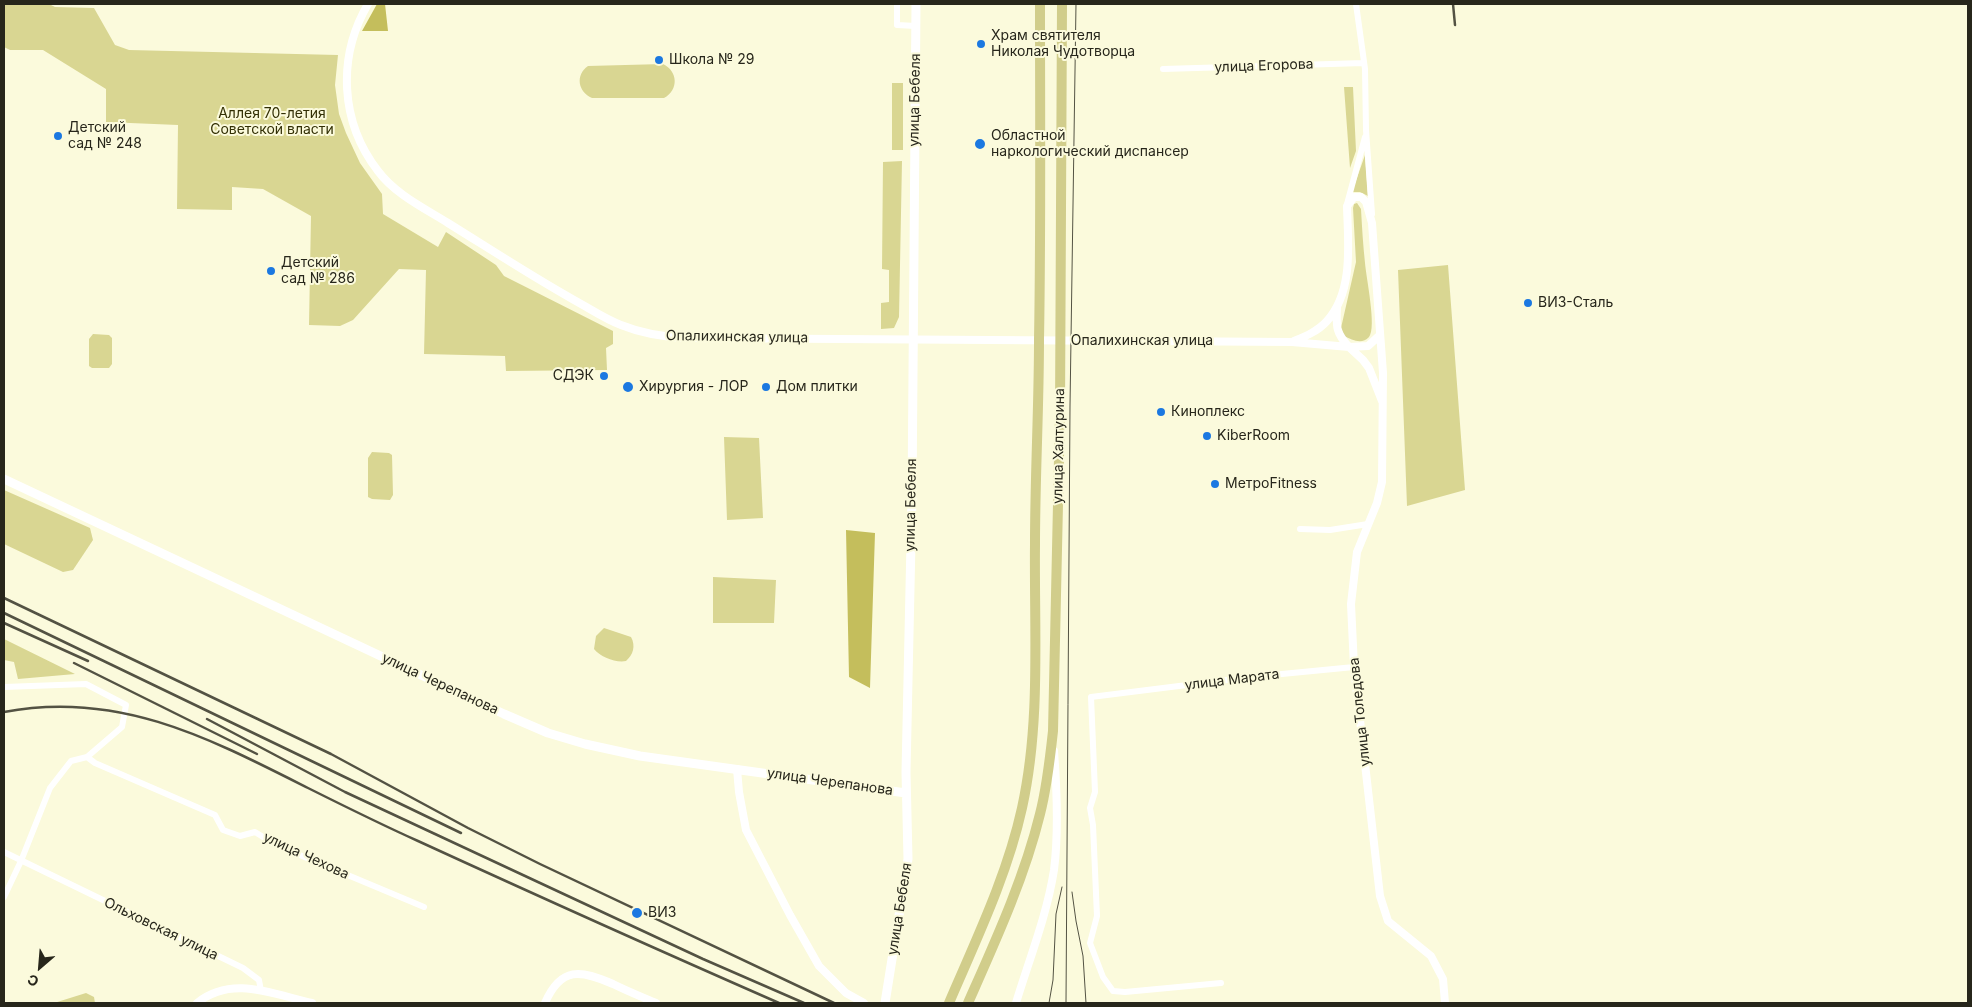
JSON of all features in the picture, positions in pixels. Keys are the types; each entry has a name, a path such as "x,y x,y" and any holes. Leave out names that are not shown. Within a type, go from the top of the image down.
{"main road":[{"name":"улица Бебеля","path":"885,999 908,859 906,793 914,340 916,4"},
{"name":"улица Халтурина","path":"949,1003 1001,878 1022,807 1033,728 1040,340 1040,4"},
{"name":"улица Халтурина","path":"968,1003 1017,884 1040,813 1053,731 1060,341 1062,4"},
{"name":"улица Черепанова","path":"4,479 517,720 585,744 640,756 906,793"}],"street":[{"name":"Опалихинская улица","path":"368,4 358,21 349,48 348,102 353,124 364,149 378,172 396,189 522,271 619,324 649,334 688,338 1292,342 1349,348"},
{"path":"897,4 897,25 916,26"},
{"path":"1356,4 1364,63 1372,223"},
{"name":"улица Егорова","path":"1163,69 1364,63"},
{"path":"1366,130 1347,206 1346,280 1337,307 1336,329 1341,339 1349,348 1364,360 1382,401"},
{"name":"улица Толедова","path":"1347,206 1354,197 1361,197 1366,202 1372,223 1383,373 1382,482 1377,503 1357,552 1351,604 1354,666 1380,896 1388,921 1431,956 1443,979 1445,1003"},
{"path":"1292,342 1313,332 1327,321 1337,307"},
{"path":"1349,348 1368,346 1380,335"},
{"path":"1300,529 1330,530 1368,524"},
{"name":"улица Марата","path":"1221,983 1125,992 1113,991 1099,969 1090,943 1098,916 1093,825 1090,808 1095,792 1091,697 1354,666"},
{"path":"4,688 86,684 126,705 122,727 87,757 71,761 50,788 21,861 4,897"},
{"path":"1016,1003 1042,919 1053,872 1057,794 1053,731"},
{"name":"улица Чехова","path":"87,757 95,763 215,815 223,830 240,836 254,832 276,845 424,907"},
{"path":"737,769 746,830 786,906 819,966 846,993 864,1003"},
{"name":"Ольховская улица","path":"4,852 242,968 259,980 261,991"},
{"path":"545,1003 550,991 557,982 564,977 580,973 596,977 656,1003"},
{"path":"197,1003 218,990 238,987 312,1003"}],"green space":[{"name":"Аллея 70-летия Советской власти","path":"4,4 49,4 55,7 94,8 115,45 129,50 338,55 335,85 339,114 360,163 382,194 383,214 438,247 446,232 496,265 504,276 613,331 613,344 606,348 607,370 506,371 505,356 424,354 426,270 399,269 353,320 340,326 309,325 311,216 263,189 232,187 232,210 177,209 178,125 106,122 106,89 43,50 10,50 4,47"},
{"path":"663,64 672,71 675,81 669,95 664,98 592,98 581,88 581,74 588,66"},
{"path":"892,83 903,83 903,150 892,150"},
{"path":"1344,87 1353,87 1356,151 1350,168"},
{"path":"1365,155 1368,196 1360,192 1352,192"},
{"path":"902,161 899,317 894,328 881,329 881,303 889,302 889,270 882,269 883,162"},
{"path":"1357,203 1361,209 1372,324 1369,337 1363,341 1344,336 1341,328 1356,262 1353,208 1354,204"},
{"path":"1448,265 1465,490 1407,506 1398,270"},
{"path":"93,334 109,335 112,338 112,364 109,368 92,368 89,366 89,339"},
{"path":"724,437 759,438 763,518 727,520"},
{"path":"372,452 389,453 392,455 393,495 390,500 368,497 368,458"},
{"path":"4,490 90,528 93,540 73,570 63,572 4,544"},
{"path":"713,577 776,580 774,623 713,623"},
{"path":"604,628 631,637 633,650 626,661 608,659 594,649 596,636"},
{"path":"4,639 75,674 18,679 14,662 4,660"},
{"path":"86,993 94,997 95,1003 54,1003"}],"shaded area":[{"path":"377,4 385,4 388,31 362,31"},
{"path":"846,530 875,533 870,688 849,677"}],"tram line":[{"path":"1066,1003 1070,406 1076,4"},
{"path":"1049,1003 1053,980 1056,914 1062,887"},
{"path":"1072,892 1083,956 1086,1003"}],"railway":[{"path":"1453,4 1455,25"},
{"path":"4,598 331,754 468,828 540,864 834,1003"},
{"path":"4,613 461,833"},
{"path":"4,623 88,661"},
{"path":"74,663 257,754"},
{"path":"4,712 46,707 86,708 124,713 162,723 198,736 271,769 404,835 779,1003"},
{"path":"207,719 345,792 703,959 804,1003"}],"place":[{"name":"Храм святителя Николая Чудотворца","path":"981,44"},
{"name":"Школа № 29","path":"659,60"},
{"name":"Детский сад № 248","path":"58,136"},
{"name":"Областной наркологический диспансер","path":"980,144"},
{"name":"Детский сад № 286","path":"271,271"},
{"name":"ВИЗ-Сталь","path":"1528,303"},
{"name":"СДЭК","path":"604,376"},
{"name":"Хирургия - ЛОР","path":"628,387"},
{"name":"Дом плитки","path":"766,387"},
{"name":"Киноплекс","path":"1161,412"},
{"name":"KiberRoom","path":"1207,436"},
{"name":"МетроFitness","path":"1215,484"},
{"name":"ВИЗ","path":"637,913"}]}
